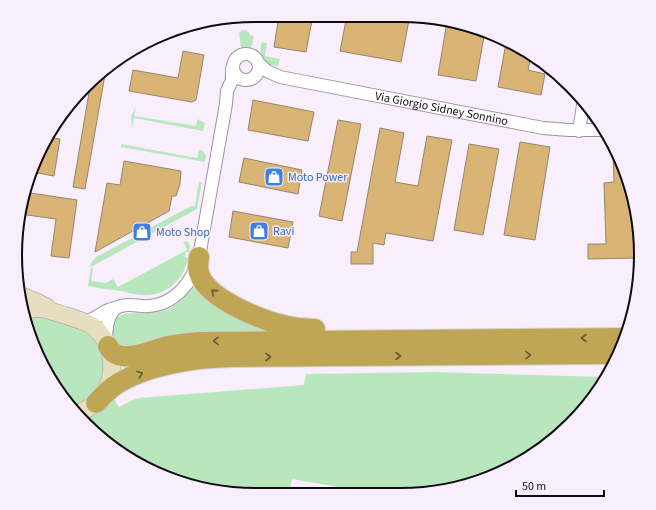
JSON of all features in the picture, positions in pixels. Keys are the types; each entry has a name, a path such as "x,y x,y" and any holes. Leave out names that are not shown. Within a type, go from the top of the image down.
{"highway":[{"path":"199,258 198,268 200,276 211,290 229,303 263,319 286,326 300,328 368,329 440,340"},
{"path":"108,346 112,353 119,356 135,356 177,345 200,342 619,338"},
{"path":"96,402 120,382 140,373 170,364 205,358 612,354"}],"main road":[{"path":"26,297 60,314"},
{"path":"29,309 35,308 46,309 80,321 94,328 104,338 111,358 111,376 106,389 96,402 82,412"}],"street":[{"path":"80,321 90,320 106,311 128,305 152,306 162,303 171,299 189,281 196,269 199,258 227,91 232,80 233,64 235,59 241,54 251,55 258,63 259,70 257,74 240,87 229,98 226,104"},
{"name":"Via Giorgio Sidney Sonnino","path":"258,63 273,75 280,77 536,126 579,131 598,130"},
{"path":"232,68 239,79 249,80"},
{"name":"Via Giorgio Sidney Sonnino","path":"249,80 280,77"},
{"path":"579,131 582,109"},
{"path":"108,346 106,336 108,323 112,312 116,308"}],"green space":[{"path":"241,30 245,30 250,33 250,35 254,36 251,49 241,47 239,33"},
{"path":"262,42 267,43 265,56 280,59 278,66 271,65 271,67 263,59 260,50"},
{"path":"136,107 134,116 196,126 197,119 205,123 203,131 134,118 132,127 131,116"},
{"path":"121,144 197,158 199,150 203,151 206,155 205,162 121,147"},
{"path":"199,182 202,182 197,209 149,235 147,232 148,229 191,206 195,206"},
{"path":"140,235 142,239 91,267 90,265 96,257"},
{"path":"187,241 190,246 189,252 186,252 185,257 188,258 186,266 179,279 168,289 154,294 139,295 88,286 91,268 93,269 91,281 106,283 113,279 118,287 187,250 183,242"},
{"path":"195,286 276,331 135,347 121,347 115,340 112,335 112,329 115,320 118,317 126,314 153,313 166,310 180,302"},
{"path":"39,316 66,324 86,333 95,340 103,357 103,375 95,391 82,403 77,406 53,372 34,330 31,318"},
{"path":"434,372 600,377 586,397 566,420 543,440 518,457 476,476 446,484 416,488 344,488 292,479 290,488 240,488 210,484 180,476 138,457 113,440 89,419 112,396 119,407 139,398 304,385 306,374"}],"building":[{"path":"278,22 312,22 306,52 274,47"},
{"path":"346,22 409,22 401,62 340,51"},
{"path":"446,26 484,37 476,81 438,75"},
{"path":"505,47 530,61 528,70 545,74 541,95 498,87"},
{"path":"183,51 204,55 196,100 192,102 129,91 133,70 178,78"},
{"path":"105,77 85,189 73,187 89,91"},
{"path":"253,100 314,112 308,141 248,130"},
{"path":"338,120 361,124 342,221 319,216"},
{"path":"380,128 404,133 395,182 418,186 427,136 452,140 433,241 386,233 384,245 373,243 373,264 351,264 351,252 357,252"},
{"path":"53,138 60,139 54,176 37,173"},
{"path":"520,142 550,147 535,240 504,235"},
{"path":"469,144 499,149 483,235 454,230"},
{"path":"244,158 302,170 298,194 239,182"},
{"path":"613,159 622,180 630,210 634,240 634,258 588,259 588,244 606,244 604,183 614,182"},
{"path":"124,161 181,171 180,184 176,196 172,196 169,211 95,252 107,183 120,185"},
{"path":"31,193 77,200 69,258 51,256 56,219 25,215"},
{"path":"233,211 293,222 288,248 229,237"}],"place":[{"name":"Moto Power","path":"274,177"},
{"name":"Ravi","path":"259,231"},
{"name":"Moto Shop","path":"142,232"}]}
